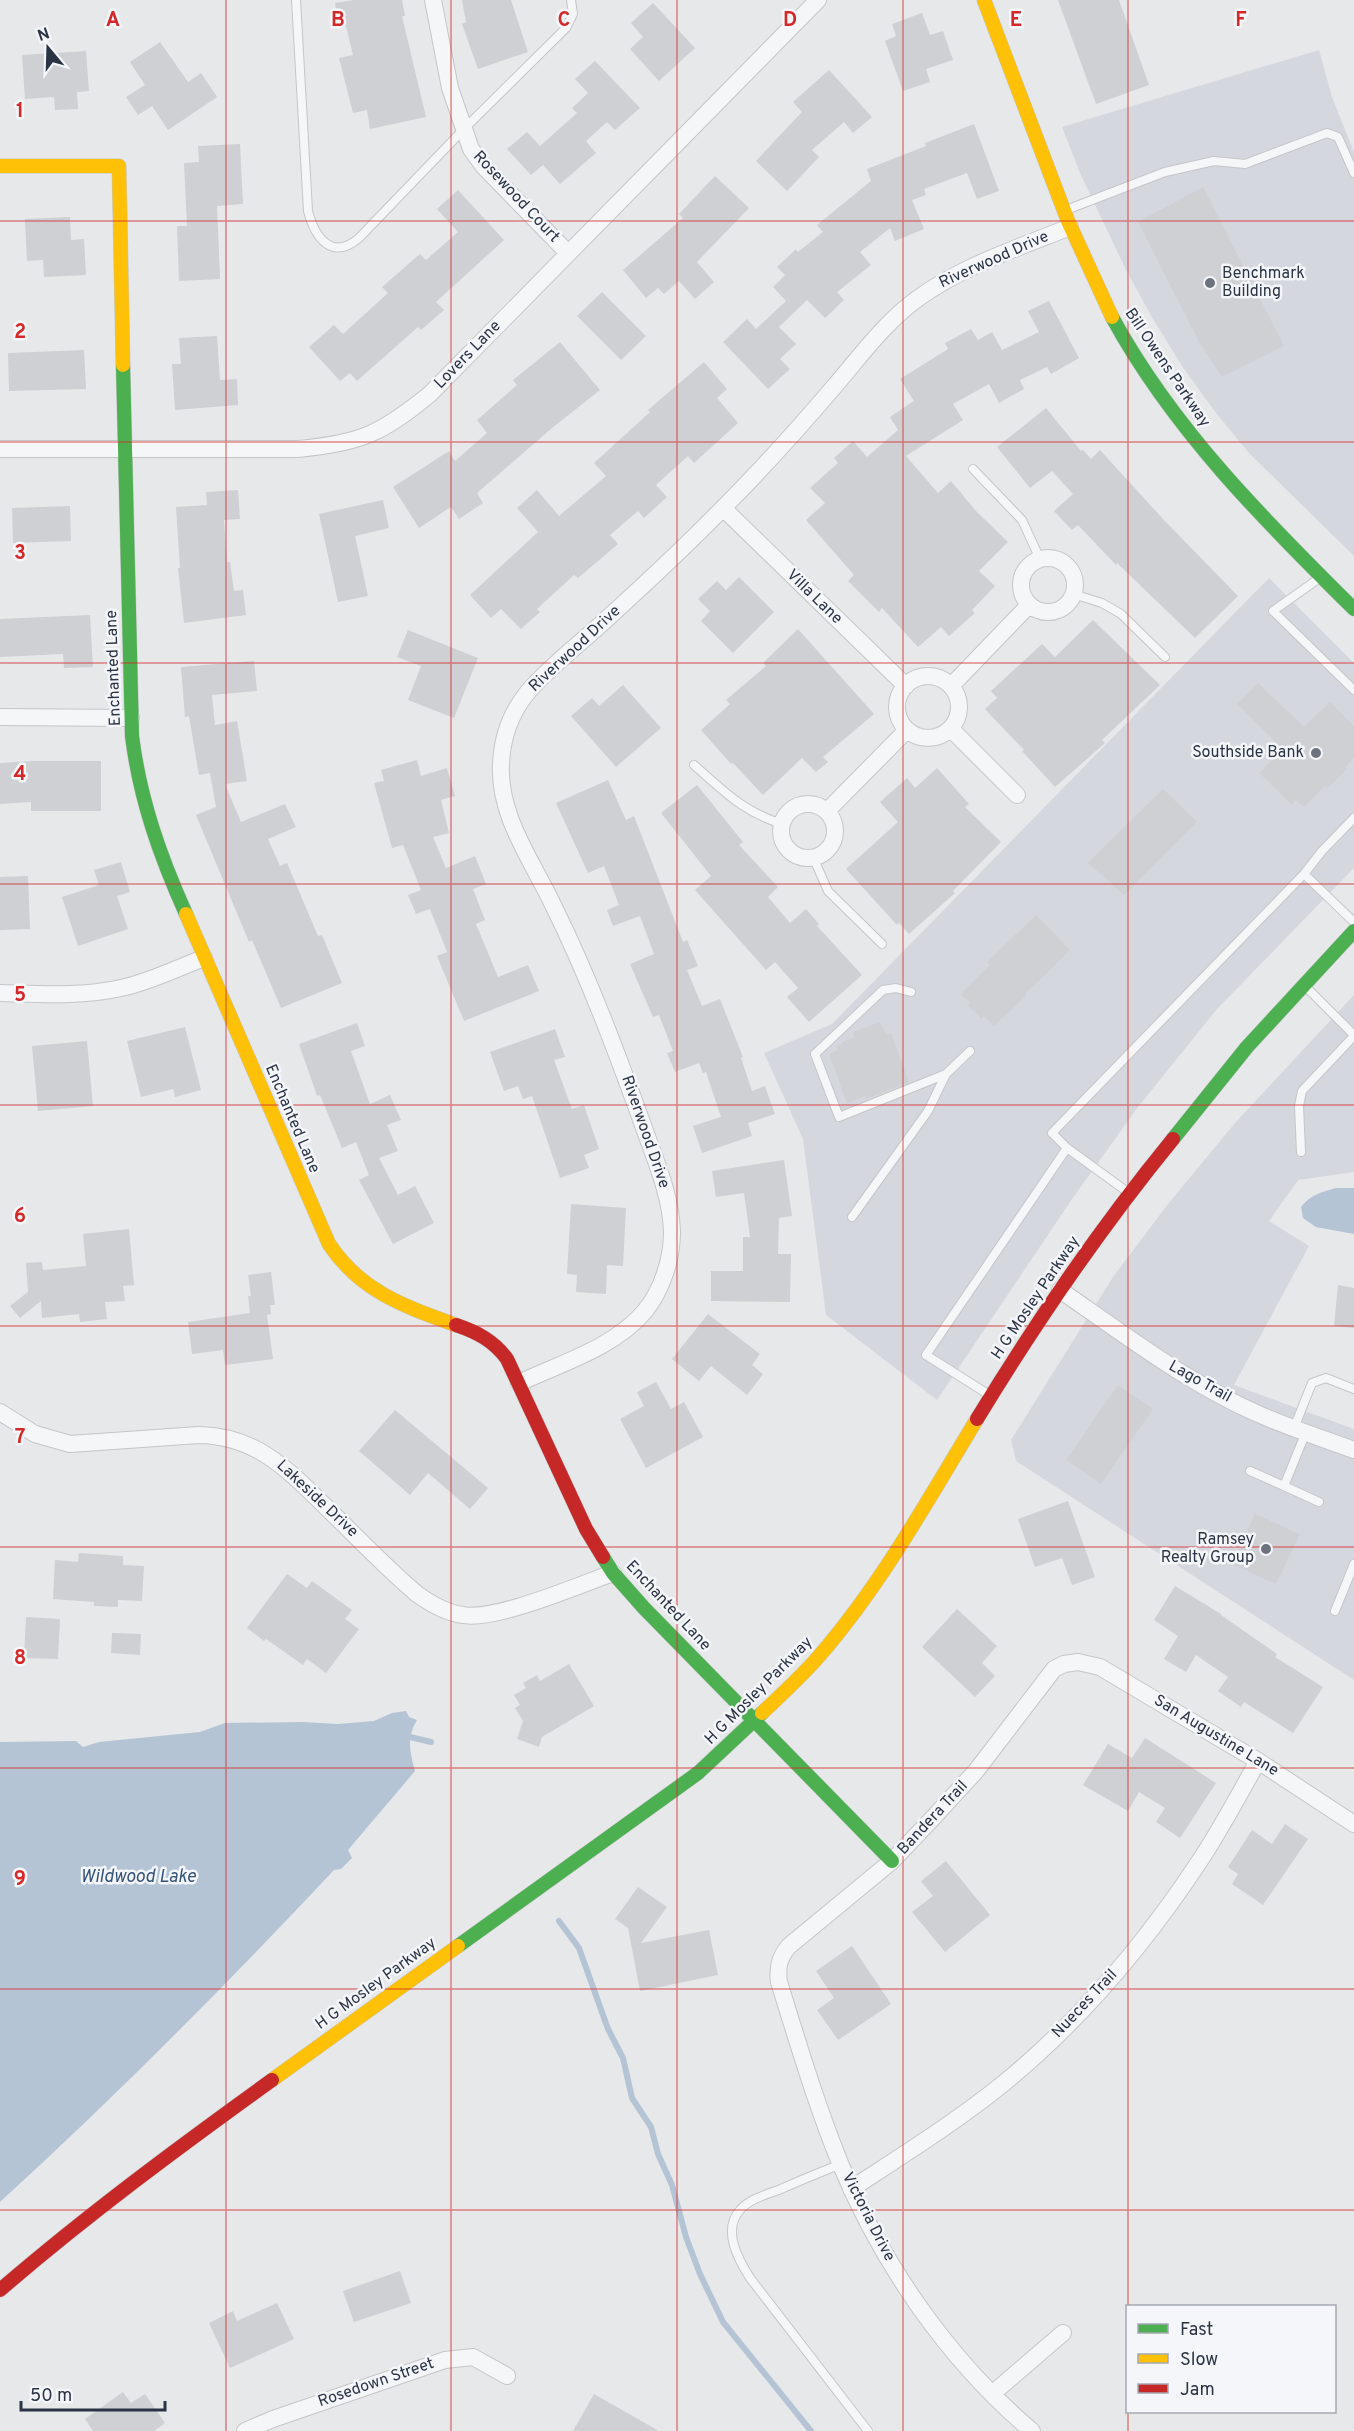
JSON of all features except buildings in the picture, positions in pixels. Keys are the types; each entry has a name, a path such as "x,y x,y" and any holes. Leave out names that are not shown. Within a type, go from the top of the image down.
{"main road":[{"name":"Bill Owens Parkway","path":"984,0 1067,219 1116,323 1165,399 1212,460 1252,508 1354,609"},
{"name":"Enchanted Lane","path":"0,166 118,166 131,718 139,780 148,820 162,860 323,1234 335,1255 357,1280 381,1295 473,1331 487,1339 504,1355 586,1529 613,1573 644,1608 892,1861"},
{"name":"H G Mosley Parkway","path":"0,2290 67,2232 177,2148 698,1773 756,1720 820,1654 865,1598 1060,1290 1129,1193 1201,1101 1354,931"}],"street":[{"name":"Rosewood Court","path":"433,0 450,88 471,149 484,167 568,253"},
{"name":"Lovers Lane","path":"0,449 298,449 333,446 367,437 385,428 430,394 818,0"},
{"name":"Riverwood Drive","path":"519,1383 599,1346 616,1336 639,1317 647,1308 662,1281 669,1259 672,1234 667,1197 616,1052 574,950 507,809 502,788 501,766 506,733 520,703 540,678 628,600 723,508 811,413 884,328 916,299 974,266 1067,219"},
{"name":"Villa Lane","path":"723,508 906,686"},
{"path":"1040,559 1055,559 1069,568 1074,576 1073,594 1062,608 1054,611 1036,610 1029,604 1021,589 1021,580 1029,565 1040,559"},
{"path":"951,686 1029,604"},
{"path":"923,677 933,677 951,686 959,703 956,722 951,729 943,735 924,738 907,730 901,723 897,703 906,686 923,677"},
{"path":"0,717 131,718"},
{"path":"951,729 1017,795"},
{"path":"827,811 907,730"},
{"path":"805,804 827,811 835,826 828,849 813,857 798,855 786,846 781,832 782,824 790,811 805,804"},
{"path":"0,993 105,992 141,982 204,958"},
{"name":"Lago Trail","path":"1060,1290 1172,1367 1263,1416 1354,1450"},
{"name":"Lakeside Drive","path":"0,1412 35,1434 70,1444 199,1435 214,1435 244,1443 284,1466 417,1594 439,1608 462,1615 476,1616 496,1613 613,1573"},
{"name":"San Augustine Lane","path":"1072,1662 1084,1662 1100,1667 1258,1761 1354,1824"},
{"name":"Bandera Trail","path":"779,1962 789,1946 892,1861 976,1771 1044,1679 1059,1666 1072,1662"},
{"name":"Nueces Trail","path":"852,2189 968,2112 1006,2081 1088,2004 1117,1971 1184,1884 1203,1856 1258,1761"},
{"name":"Victoria Drive","path":"779,1962 779,1982 820,2111 852,2189 883,2248 916,2301 952,2349 992,2394 1032,2431"},
{"path":"992,2394 1063,2333"},
{"name":"Rosedown Street","path":"245,2431 295,2411 445,2360 473,2357 507,2376"}],"lane":[{"path":"296,0 307,205 313,230 324,242 341,247 354,242 566,28 573,14 571,0"},
{"path":"1067,219 1165,172 1214,161 1245,164 1327,133 1338,137 1354,173"},
{"path":"973,469 1022,520 1040,559"},
{"path":"1322,577 1273,611 1354,690"},
{"path":"1073,594 1102,603 1121,614 1165,657"},
{"path":"694,765 738,804 761,817 782,824"},
{"path":"1129,1193 1068,1148 1052,1133 1304,874 1322,851 1354,818"},
{"path":"813,857 828,891 882,944"},
{"path":"1304,874 1354,922"},
{"path":"1301,1152 1299,1106 1302,1091 1354,1036 1304,984"},
{"path":"910,992 896,988 883,990 815,1054 839,1117 946,1074"},
{"path":"852,1217 928,1111 946,1074 970,1051"},
{"path":"991,1396 926,1355 1068,1148"},
{"path":"1284,1486 1312,1383 1326,1378 1354,1389"},
{"path":"1250,1471 1318,1502"},
{"path":"1335,1611 1354,1564"},
{"path":"841,2164 755,2200 740,2209 733,2223 732,2238 738,2258 750,2278 868,2431"}],"shaded area":[{"path":"1319,50 1332,97 1354,152 1354,556 1249,453 1182,366 1126,270 1080,173 1062,127"},
{"path":"1269,578 1354,663 1354,868 1217,1009 1138,1107 1072,1199 937,1400 826,1315 803,1139 764,1053 832,1024"},
{"path":"1354,995 1354,1172 1298,1180 1269,1221 1309,1246 1234,1385 1354,1429 1354,1680 1016,1461 1011,1440 1113,1277 1168,1204 1235,1123"}],"water":[{"path":"1336,1188 1354,1188 1354,1234 1316,1227 1303,1218 1301,1207 1308,1200 1317,1194"},
{"name":"Wildwood Lake","path":"406,1711 409,1717 417,1720 410,1739 415,1771 348,1850 352,1858 341,1869 334,1870 170,2039 0,2202 0,1742 76,1741 83,1747 99,1742 200,1732 225,1723 338,1724 374,1721 392,1713"}],"waterway":[{"path":"402,1740 410,1737 431,1742"},
{"path":"559,1921 579,1948 608,2029 623,2058 632,2098 651,2127 658,2154 672,2185 686,2237 700,2274 723,2322 811,2431"}],"traffic: fast":[{"path":"1112,317 1136,358 1163,397 1222,472 1354,609"},
{"path":"123,365 132,736 140,783 152,827 186,914"},
{"path":"1173,1139 1247,1047 1354,931"},
{"path":"603,1557 613,1573 644,1608 892,1861"},
{"path":"458,1946 698,1773 762,1713"}],"traffic: slow":[{"path":"984,0 1068,221 1112,317"},
{"path":"0,166 119,166 123,365"},
{"path":"186,914 329,1244 355,1274 370,1286 401,1304 456,1325"},
{"path":"762,1713 843,1628 884,1570 977,1419"},
{"path":"272,2080 458,1946"}],"traffic: jam":[{"path":"977,1419 1070,1276 1120,1206 1173,1139"},
{"path":"456,1325 484,1338 507,1359 586,1529 603,1557"},
{"path":"0,2290 134,2182 272,2080"}],"place":[{"name":"Benchmark Building","path":"1210,283"},
{"name":"Southside Bank","path":"1316,753"},
{"name":"Ramsey Realty Group","path":"1266,1549"}]}
